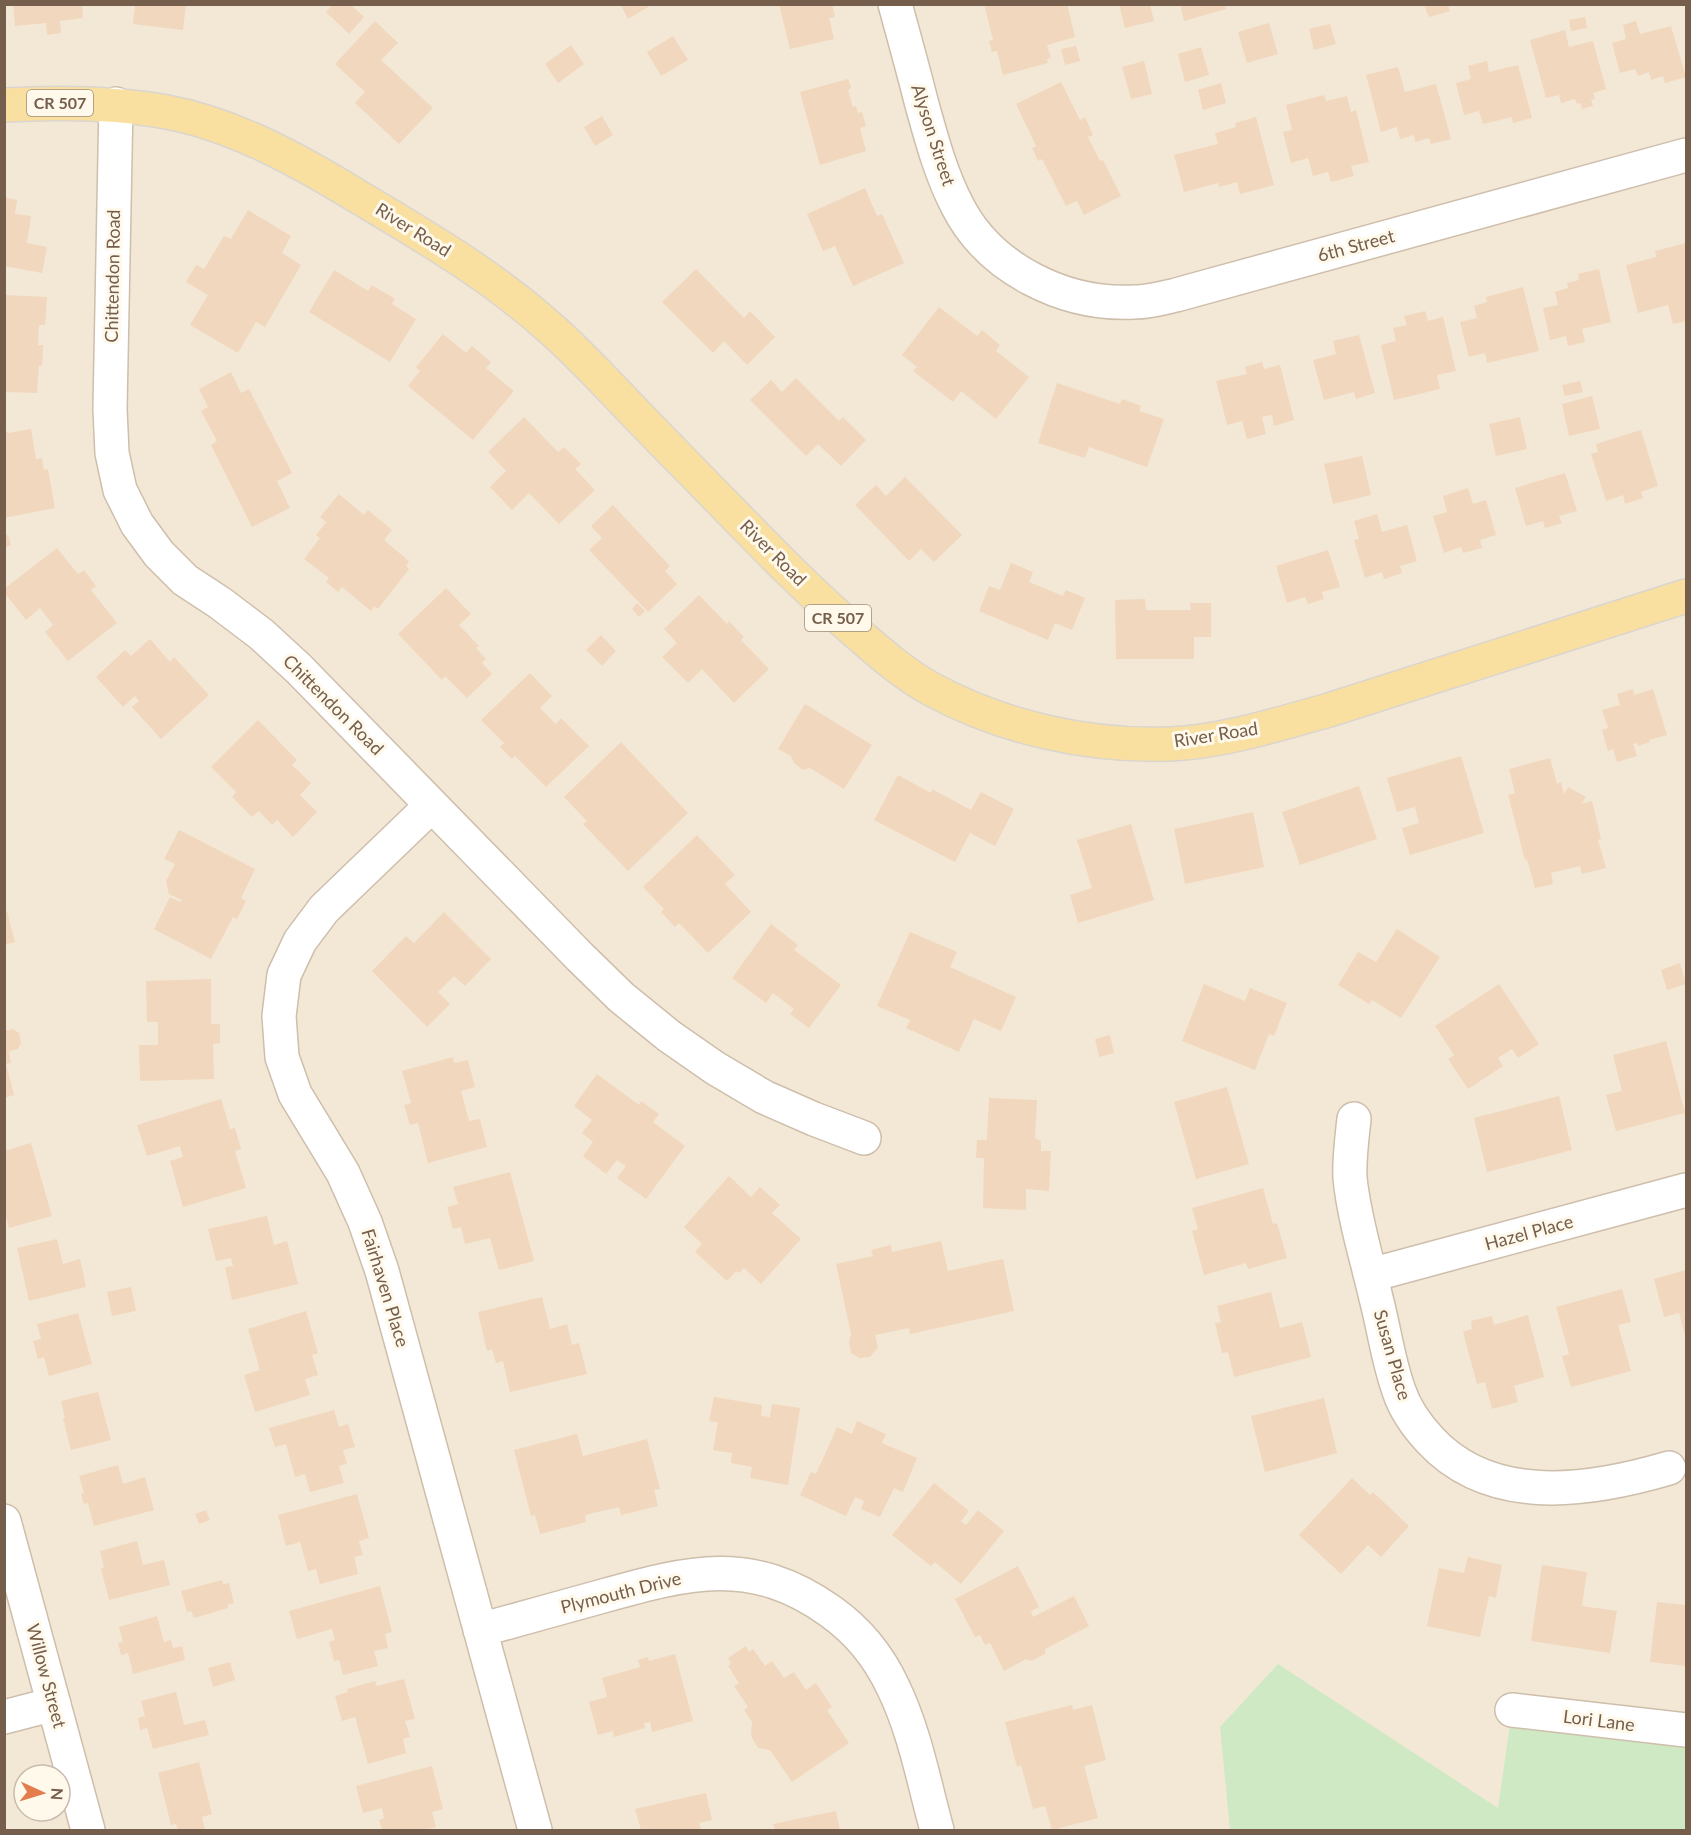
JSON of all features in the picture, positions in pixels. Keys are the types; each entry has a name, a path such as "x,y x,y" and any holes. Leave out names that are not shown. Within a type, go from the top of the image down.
{"main road":[{"name":"River Road","path":"4,105 116,104 169,112 222,128 274,150 324,176 448,251 502,288 550,328 800,582 883,656 929,688 978,711 1016,723 1076,738 1128,743 1173,744 1229,736 1329,710 1686,596"}],"street":[{"name":"Alyson Street","path":"895,4 942,174 958,207 977,235 999,257 1024,275"},
{"name":"Chittendon Road","path":"116,104 110,410 112,453 120,490 137,524 159,554 185,580 261,634 299,669 579,957 621,997 669,1036 715,1068 764,1097 864,1138"},
{"name":"6th Street","path":"1024,275 1060,292 1095,301 1136,302 1176,295 1686,155"},
{"name":"Fairhaven Place","path":"431,806 324,909 300,941 284,975 279,1016 282,1057 295,1094 343,1173 365,1222 382,1271 535,1830"},
{"name":"Susan Place","path":"1354,1119 1350,1177 1355,1209 1399,1392 1416,1424 1440,1451 1470,1471 1506,1484 1543,1488 1582,1487 1628,1480 1669,1468"},
{"name":"Hazel Place","path":"1371,1275 1686,1190"},
{"name":"Willow Street","path":"4,1521 88,1830"},
{"name":"Plymouth Drive","path":"480,1630 666,1579 701,1574 736,1574 772,1580 809,1596 842,1619 871,1649 893,1686 910,1729 937,1830"},
{"path":"4,1717 54,1704"},
{"name":"Lori Lane","path":"1512,1710 1686,1730"}],"shaded area":[{"path":"5,5 1686,5 1686,1830 5,1830"}],"green space":[{"path":"1278,1664 1498,1808 1512,1710 1686,1729 1686,1830 1230,1830 1220,1727"}],"building":[{"path":"13,4 82,4 83,18 60,21 61,33 47,35 46,23 15,26"},
{"path":"135,4 186,4 183,30 133,24"},
{"path":"333,4 350,4 364,17 349,34 326,12"},
{"path":"620,4 653,4 628,19"},
{"path":"779,4 832,4 835,17 829,18 834,39 790,49"},
{"path":"984,4 1067,4 1075,37 1047,45 1051,58 1047,59 1048,63 1003,75 997,51 992,52 989,41 993,40"},
{"path":"1119,4 1150,4 1154,21 1125,28"},
{"path":"1180,4 1225,4 1226,9 1184,21"},
{"path":"1424,5 1448,5 1450,11 1429,17"},
{"path":"1585,17 1587,28 1571,31 1569,20"},
{"path":"375,21 398,43 381,60 433,108 399,144 355,103 365,92 335,64"},
{"path":"1636,21 1640,34 1671,26 1686,77 1665,83 1663,76 1651,80 1649,72 1638,76 1635,69 1620,73 1612,43 1626,39 1623,25"},
{"path":"1269,23 1278,54 1247,63 1238,32"},
{"path":"1330,24 1336,44 1314,50 1309,29"},
{"path":"1565,30 1569,47 1593,41 1606,89 1593,93 1595,99 1591,100 1593,106 1582,109 1581,103 1577,104 1575,99 1561,103 1559,95 1546,98 1530,40"},
{"path":"673,36 688,60 661,76 647,52"},
{"path":"571,45 584,64 558,83 545,64"},
{"path":"1076,46 1080,61 1065,65 1061,49"},
{"path":"1201,47 1209,75 1185,82 1178,54"},
{"path":"1144,61 1152,94 1131,99 1122,67"},
{"path":"1487,61 1489,72 1518,65 1532,118 1513,123 1512,117 1483,124 1479,111 1464,115 1456,83 1471,79 1468,66"},
{"path":"1398,67 1405,92 1436,84 1451,139 1431,144 1429,138 1415,142 1414,135 1400,139 1397,127 1381,132 1366,75"},
{"path":"848,79 851,88 848,90 853,107 856,106 858,113 862,112 866,126 860,128 866,151 820,165 800,92"},
{"path":"1061,82 1080,120 1085,117 1093,135 1088,137 1100,161 1103,160 1121,196 1084,215 1077,201 1066,206 1042,159 1038,161 1032,148 1036,146 1016,104"},
{"path":"1221,83 1226,103 1203,110 1198,90"},
{"path":"1324,95 1326,101 1347,96 1351,112 1356,110 1369,162 1351,166 1354,176 1331,182 1328,172 1313,176 1308,158 1291,163 1283,132 1292,130 1286,105"},
{"path":"602,116 613,135 595,146 584,127"},
{"path":"1256,117 1274,185 1240,194 1237,182 1219,187 1218,183 1184,192 1174,155 1218,144 1215,133 1236,127 1235,123"},
{"path":"865,188 877,216 882,214 904,263 853,286 835,246 823,251 807,214"},
{"path":"4,197 17,200 15,214 31,216 27,243 47,247 42,273 4,266"},
{"path":"248,210 291,236 282,253 301,265 265,327 256,322 238,353 190,325 208,295 186,282 196,265 204,269 224,236 231,239"},
{"path":"1686,243 1686,321 1673,324 1668,305 1638,313 1626,265 1656,257 1655,251"},
{"path":"696,269 744,318 750,311 775,337 747,365 724,341 713,353 662,302"},
{"path":"1599,269 1611,322 1582,329 1585,342 1568,346 1566,336 1550,340 1543,308 1558,305 1555,292 1568,288 1567,283 1579,280 1578,274"},
{"path":"334,270 368,291 372,285 395,299 392,304 416,319 390,362 309,312"},
{"path":"1523,287 1539,351 1487,363 1485,353 1469,357 1460,322 1477,318 1474,306 1487,302 1486,297"},
{"path":"4,295 47,297 45,325 39,325 38,345 43,345 37,393 4,392"},
{"path":"939,307 977,336 982,330 1000,345 996,351 1029,377 996,419 961,391 953,402 913,371 917,367 902,355"},
{"path":"1425,311 1428,321 1443,317 1456,371 1437,375 1440,389 1394,400 1381,345 1396,341 1393,328 1407,325 1404,316"},
{"path":"443,334 466,353 472,346 491,362 486,368 514,391 473,440 408,386 420,371 416,367"},
{"path":"1359,335 1375,393 1356,399 1354,392 1324,400 1313,360 1336,354 1333,341"},
{"path":"1262,362 1264,369 1280,365 1294,420 1274,426 1272,415 1262,417 1266,434 1247,439 1242,421 1227,425 1216,381 1247,374 1245,367"},
{"path":"231,372 241,393 249,389 292,473 277,481 290,508 252,527 211,445 217,441 201,411 208,407 199,389"},
{"path":"796,378 839,421 843,417 866,440 841,466 818,444 806,456 750,400 771,380 782,392"},
{"path":"1580,381 1583,392 1565,396 1562,385"},
{"path":"1057,383 1120,404 1122,399 1141,406 1139,411 1164,419 1147,467 1089,447 1085,458 1038,443"},
{"path":"1592,396 1600,429 1569,436 1562,404"},
{"path":"524,417 558,452 564,447 581,464 575,469 595,490 559,524 529,493 512,510 490,487 506,471 488,452"},
{"path":"1520,417 1527,449 1496,456 1489,424"},
{"path":"31,429 36,459 42,458 44,470 48,469 55,508 4,518 4,430 8,433"},
{"path":"1641,430 1658,486 1641,492 1643,498 1625,504 1623,495 1606,501 1591,454 1598,452 1596,444"},
{"path":"1362,456 1371,495 1333,504 1324,464"},
{"path":"1565,473 1577,511 1559,516 1562,523 1545,528 1543,521 1526,526 1515,488"},
{"path":"905,477 962,535 934,562 921,549 909,561 855,505 876,485 886,496"},
{"path":"1468,488 1473,504 1486,500 1496,535 1480,540 1482,548 1463,553 1461,547 1444,553 1433,516 1447,512 1443,496"},
{"path":"339,494 364,515 368,510 392,530 384,540 409,561 406,566 409,569 378,609 374,606 371,611 342,587 338,592 326,582 329,578 304,559 320,538 316,535 326,522 320,517"},
{"path":"613,505 670,566 665,571 677,584 648,612 589,550 602,538 591,526"},
{"path":"1377,514 1382,532 1407,525 1417,561 1400,566 1402,573 1384,579 1382,572 1365,578 1354,540 1359,539 1354,521"},
{"path":"8,535 11,545 4,548 4,536"},
{"path":"57,548 78,574 84,570 96,586 91,590 117,623 68,661 45,632 53,625 40,608 26,620 4,592 4,589"},
{"path":"1328,550 1340,587 1322,592 1324,599 1308,604 1305,597 1287,603 1276,566"},
{"path":"1011,563 1033,572 1029,582 1063,596 1066,590 1085,598 1072,630 1055,623 1048,640 979,611 989,586 1000,590"},
{"path":"446,588 471,614 459,625 479,646 476,648 486,659 482,663 492,674 467,698 445,676 442,680 398,634"},
{"path":"699,595 727,624 729,621 744,637 741,640 769,669 734,703 702,669 688,683 662,657 677,643 664,629"},
{"path":"1145,599 1146,610 1191,610 1190,603 1211,603 1211,637 1194,637 1194,659 1116,659 1115,600"},
{"path":"637,603 645,611 639,617 632,609"},
{"path":"601,635 616,651 602,666 586,650"},
{"path":"150,639 170,662 174,657 209,695 161,739 132,707 139,701 135,696 123,707 96,677 125,650 131,656"},
{"path":"530,673 552,696 540,708 556,724 561,718 589,746 546,787 515,756 512,759 500,747 504,743 481,720"},
{"path":"1633,689 1634,695 1653,689 1667,735 1638,746 1637,743 1633,744 1637,756 1617,762 1613,749 1608,751 1602,730 1608,728 1602,710 1620,705 1617,694"},
{"path":"805,704 872,745 844,789 810,768 803,770 794,763 791,756 778,749"},
{"path":"258,720 297,760 292,765 311,783 300,795 317,812 293,837 277,820 272,825 259,811 252,817 232,797 236,792 211,767"},
{"path":"621,742 688,813 628,871 583,824 587,821 564,797"},
{"path":"1461,756 1484,833 1410,855 1402,828 1419,823 1415,807 1397,812 1387,778"},
{"path":"1550,758 1557,784 1561,782 1564,794 1568,787 1586,797 1581,804 1592,801 1601,839 1598,840 1606,868 1582,874 1580,866 1551,873 1553,884 1535,888 1508,795 1515,793 1509,769"},
{"path":"898,775 931,793 932,789 971,810 981,792 1014,809 995,846 970,833 955,862 874,820"},
{"path":"1359,786 1377,839 1300,865 1282,812"},
{"path":"1253,812 1264,867 1185,884 1174,829"},
{"path":"1131,824 1154,900 1078,923 1070,895 1092,888 1077,840"},
{"path":"179,830 255,869 241,898 246,901 237,919 233,917 211,959 154,929 170,897 180,902 182,900 169,894 166,881 175,864 164,859"},
{"path":"697,835 735,875 725,884 751,912 708,953 679,923 675,927 661,912 664,909 643,887"},
{"path":"7,911 15,942 4,945 4,912"},
{"path":"444,912 491,959 465,986 454,976 438,992 450,1004 427,1027 372,971 406,936 414,943"},
{"path":"771,924 798,945 794,950 841,985 809,1028 790,1014 794,1009 773,993 766,1003 732,978"},
{"path":"1397,929 1440,957 1401,1018 1372,1000 1369,1004 1338,985 1358,952 1376,962"},
{"path":"910,932 957,952 950,967 1016,997 1001,1031 974,1019 959,1052 906,1028 910,1020 877,1006"},
{"path":"1680,963 1686,984 1667,990 1661,970"},
{"path":"211,979 211,1024 220,1024 220,1043 213,1044 214,1079 140,1081 139,1045 158,1045 158,1022 147,1022 146,981"},
{"path":"1204,984 1245,1001 1250,988 1287,1003 1274,1036 1269,1034 1255,1070 1182,1041"},
{"path":"1499,984 1539,1044 1518,1058 1512,1049 1498,1058 1503,1066 1468,1089 1448,1059 1454,1055 1435,1026"},
{"path":"13,1029 19,1033 21,1043 18,1049 9,1051 11,1063 6,1064 14,1095 4,1098 4,1031"},
{"path":"1110,1035 1114,1053 1099,1057 1095,1039"},
{"path":"1666,1041 1685,1113 1616,1131 1606,1095 1622,1091 1613,1055"},
{"path":"453,1057 454,1063 468,1060 475,1087 461,1091 469,1121 480,1119 487,1147 428,1163 418,1123 410,1125 404,1105 411,1103 402,1071"},
{"path":"597,1074 639,1105 641,1101 659,1114 653,1122 685,1146 646,1199 617,1178 626,1166 617,1160 606,1174 583,1156 593,1142 582,1133 592,1120 574,1106"},
{"path":"1227,1087 1249,1164 1196,1179 1174,1102"},
{"path":"1559,1096 1572,1150 1487,1172 1474,1118"},
{"path":"989,1098 1037,1100 1035,1138 1041,1141 1041,1151 1051,1151 1049,1191 1026,1189 1026,1210 983,1208 984,1158 976,1158 977,1140 987,1140"},
{"path":"221,1099 230,1129 235,1128 241,1149 235,1151 246,1188 183,1207 170,1161 183,1157 180,1146 147,1156 137,1125"},
{"path":"31,1143 52,1216 9,1228 4,1209 4,1151"},
{"path":"510,1172 534,1261 499,1270 490,1238 465,1244 461,1227 453,1229 447,1207 458,1204 453,1187"},
{"path":"729,1176 751,1197 760,1187 780,1205 772,1213 801,1239 761,1284 744,1268 739,1273 736,1271 727,1281 695,1252 702,1244 684,1227"},
{"path":"1263,1188 1273,1224 1277,1223 1287,1258 1248,1269 1246,1263 1204,1275 1192,1231 1198,1229 1192,1208"},
{"path":"267,1216 274,1245 287,1241 298,1284 232,1300 225,1267 233,1266 231,1258 216,1261 208,1229"},
{"path":"57,1239 63,1264 80,1259 86,1287 29,1301 17,1248"},
{"path":"941,1241 948,1271 1003,1259 1014,1311 910,1334 909,1328 875,1335 878,1348 870,1357 859,1358 851,1353 849,1342 851,1334 836,1264 873,1256 871,1250 891,1245 892,1252"},
{"path":"1686,1270 1686,1339 1679,1313 1664,1317 1654,1279"},
{"path":"131,1287 136,1311 112,1316 107,1292"},
{"path":"1622,1289 1631,1322 1618,1325 1631,1371 1571,1387 1562,1356 1569,1354 1556,1307"},
{"path":"1271,1292 1280,1328 1302,1322 1311,1357 1234,1377 1228,1352 1222,1353 1215,1323 1221,1322 1217,1306"},
{"path":"542,1297 550,1329 567,1324 572,1345 579,1343 587,1374 510,1392 503,1361 496,1363 492,1349 487,1351 478,1312"},
{"path":"306,1311 318,1353 312,1355 318,1375 305,1379 310,1395 255,1412 244,1375 260,1370 248,1329"},
{"path":"78,1313 92,1364 49,1376 44,1357 38,1359 33,1341 41,1339 37,1324"},
{"path":"1528,1315 1544,1377 1514,1386 1518,1402 1492,1409 1485,1382 1477,1384 1463,1332 1472,1329 1471,1321 1492,1316 1494,1325"},
{"path":"98,1392 111,1440 71,1450 61,1401"},
{"path":"714,1397 762,1405 761,1416 770,1417 772,1404 800,1408 788,1485 750,1478 752,1467 731,1463 732,1453 713,1450 718,1422 709,1421"},
{"path":"1324,1398 1337,1453 1265,1472 1251,1416"},
{"path":"334,1410 339,1427 348,1424 355,1447 343,1450 347,1464 339,1466 344,1483 310,1492 305,1474 295,1477 286,1444 275,1447 269,1428"},
{"path":"857,1421 886,1434 882,1443 917,1458 903,1492 894,1488 880,1517 861,1509 864,1501 855,1497 846,1516 800,1495 811,1472 816,1474 837,1427 852,1434"},
{"path":"577,1434 583,1456 647,1439 660,1489 654,1490 658,1506 621,1515 619,1507 585,1515 586,1522 540,1534 535,1515 531,1516 514,1450"},
{"path":"118,1465 123,1484 145,1477 154,1510 94,1526 88,1503 84,1504 81,1494 84,1493 79,1476"},
{"path":"1352,1478 1370,1495 1373,1492 1409,1526 1381,1557 1368,1545 1341,1574 1299,1535"},
{"path":"934,1483 969,1511 961,1521 966,1525 978,1510 1004,1531 961,1584 935,1562 931,1566 892,1535"},
{"path":"357,1494 369,1538 359,1541 363,1555 354,1557 358,1574 320,1584 316,1569 308,1571 300,1542 286,1546 278,1515"},
{"path":"206,1510 210,1520 199,1524 195,1514"},
{"path":"137,1541 143,1565 164,1560 170,1585 109,1600 101,1569 104,1567 100,1551"},
{"path":"1468,1557 1502,1565 1496,1598 1489,1596 1480,1637 1427,1626 1439,1568 1464,1573"},
{"path":"1542,1565 1587,1572 1582,1606 1617,1611 1610,1653 1531,1641"},
{"path":"1018,1566 1039,1607 1031,1611 1033,1617 1074,1596 1089,1626 1045,1649 1045,1654 1031,1661 1026,1659 1004,1671 990,1643 985,1645 980,1635 975,1637 955,1599"},
{"path":"222,1580 223,1584 229,1583 234,1603 227,1605 228,1608 194,1618 191,1611 187,1612 181,1591"},
{"path":"380,1586 392,1632 385,1634 388,1648 374,1651 378,1666 343,1675 339,1660 334,1661 329,1642 335,1640 332,1629 297,1639 289,1611"},
{"path":"1657,1602 1686,1605 1686,1666 1650,1662"},
{"path":"157,1616 164,1642 171,1640 173,1648 182,1646 185,1660 133,1674 128,1653 121,1655 118,1643 123,1642 119,1627"},
{"path":"746,1646 749,1652 753,1649 765,1666 772,1661 784,1678 794,1672 806,1690 816,1683 832,1707 827,1710 849,1743 792,1782 770,1750 758,1748 751,1736 752,1722 744,1710 748,1707 734,1686 739,1683 728,1666 731,1664 728,1658"},
{"path":"675,1654 693,1721 652,1732 650,1722 644,1723 645,1728 614,1737 613,1731 598,1735 589,1702 607,1697 602,1678 640,1667 638,1660 648,1657 649,1661"},
{"path":"230,1662 235,1680 213,1687 208,1668"},
{"path":"404,1679 415,1719 405,1721 410,1737 403,1739 406,1753 368,1764 355,1717 342,1721 335,1696 348,1692 347,1689 375,1681 377,1686"},
{"path":"176,1692 184,1725 205,1720 209,1735 153,1749 147,1728 140,1730 138,1718 145,1716 141,1701"},
{"path":"1072,1705 1073,1710 1092,1705 1106,1760 1084,1766 1098,1818 1052,1830 1045,1806 1033,1809 1021,1765 1017,1767 1005,1722"},
{"path":"199,1762 212,1814 202,1817 205,1830 178,1830 176,1824 171,1825 158,1773"},
{"path":"432,1766 443,1809 432,1812 436,1827 424,1830 382,1830 379,1820 384,1818 382,1808 363,1813 356,1786"},
{"path":"706,1793 712,1820 699,1823 701,1830 641,1830 635,1809"},
{"path":"836,1811 840,1830 775,1830 773,1824"}]}
